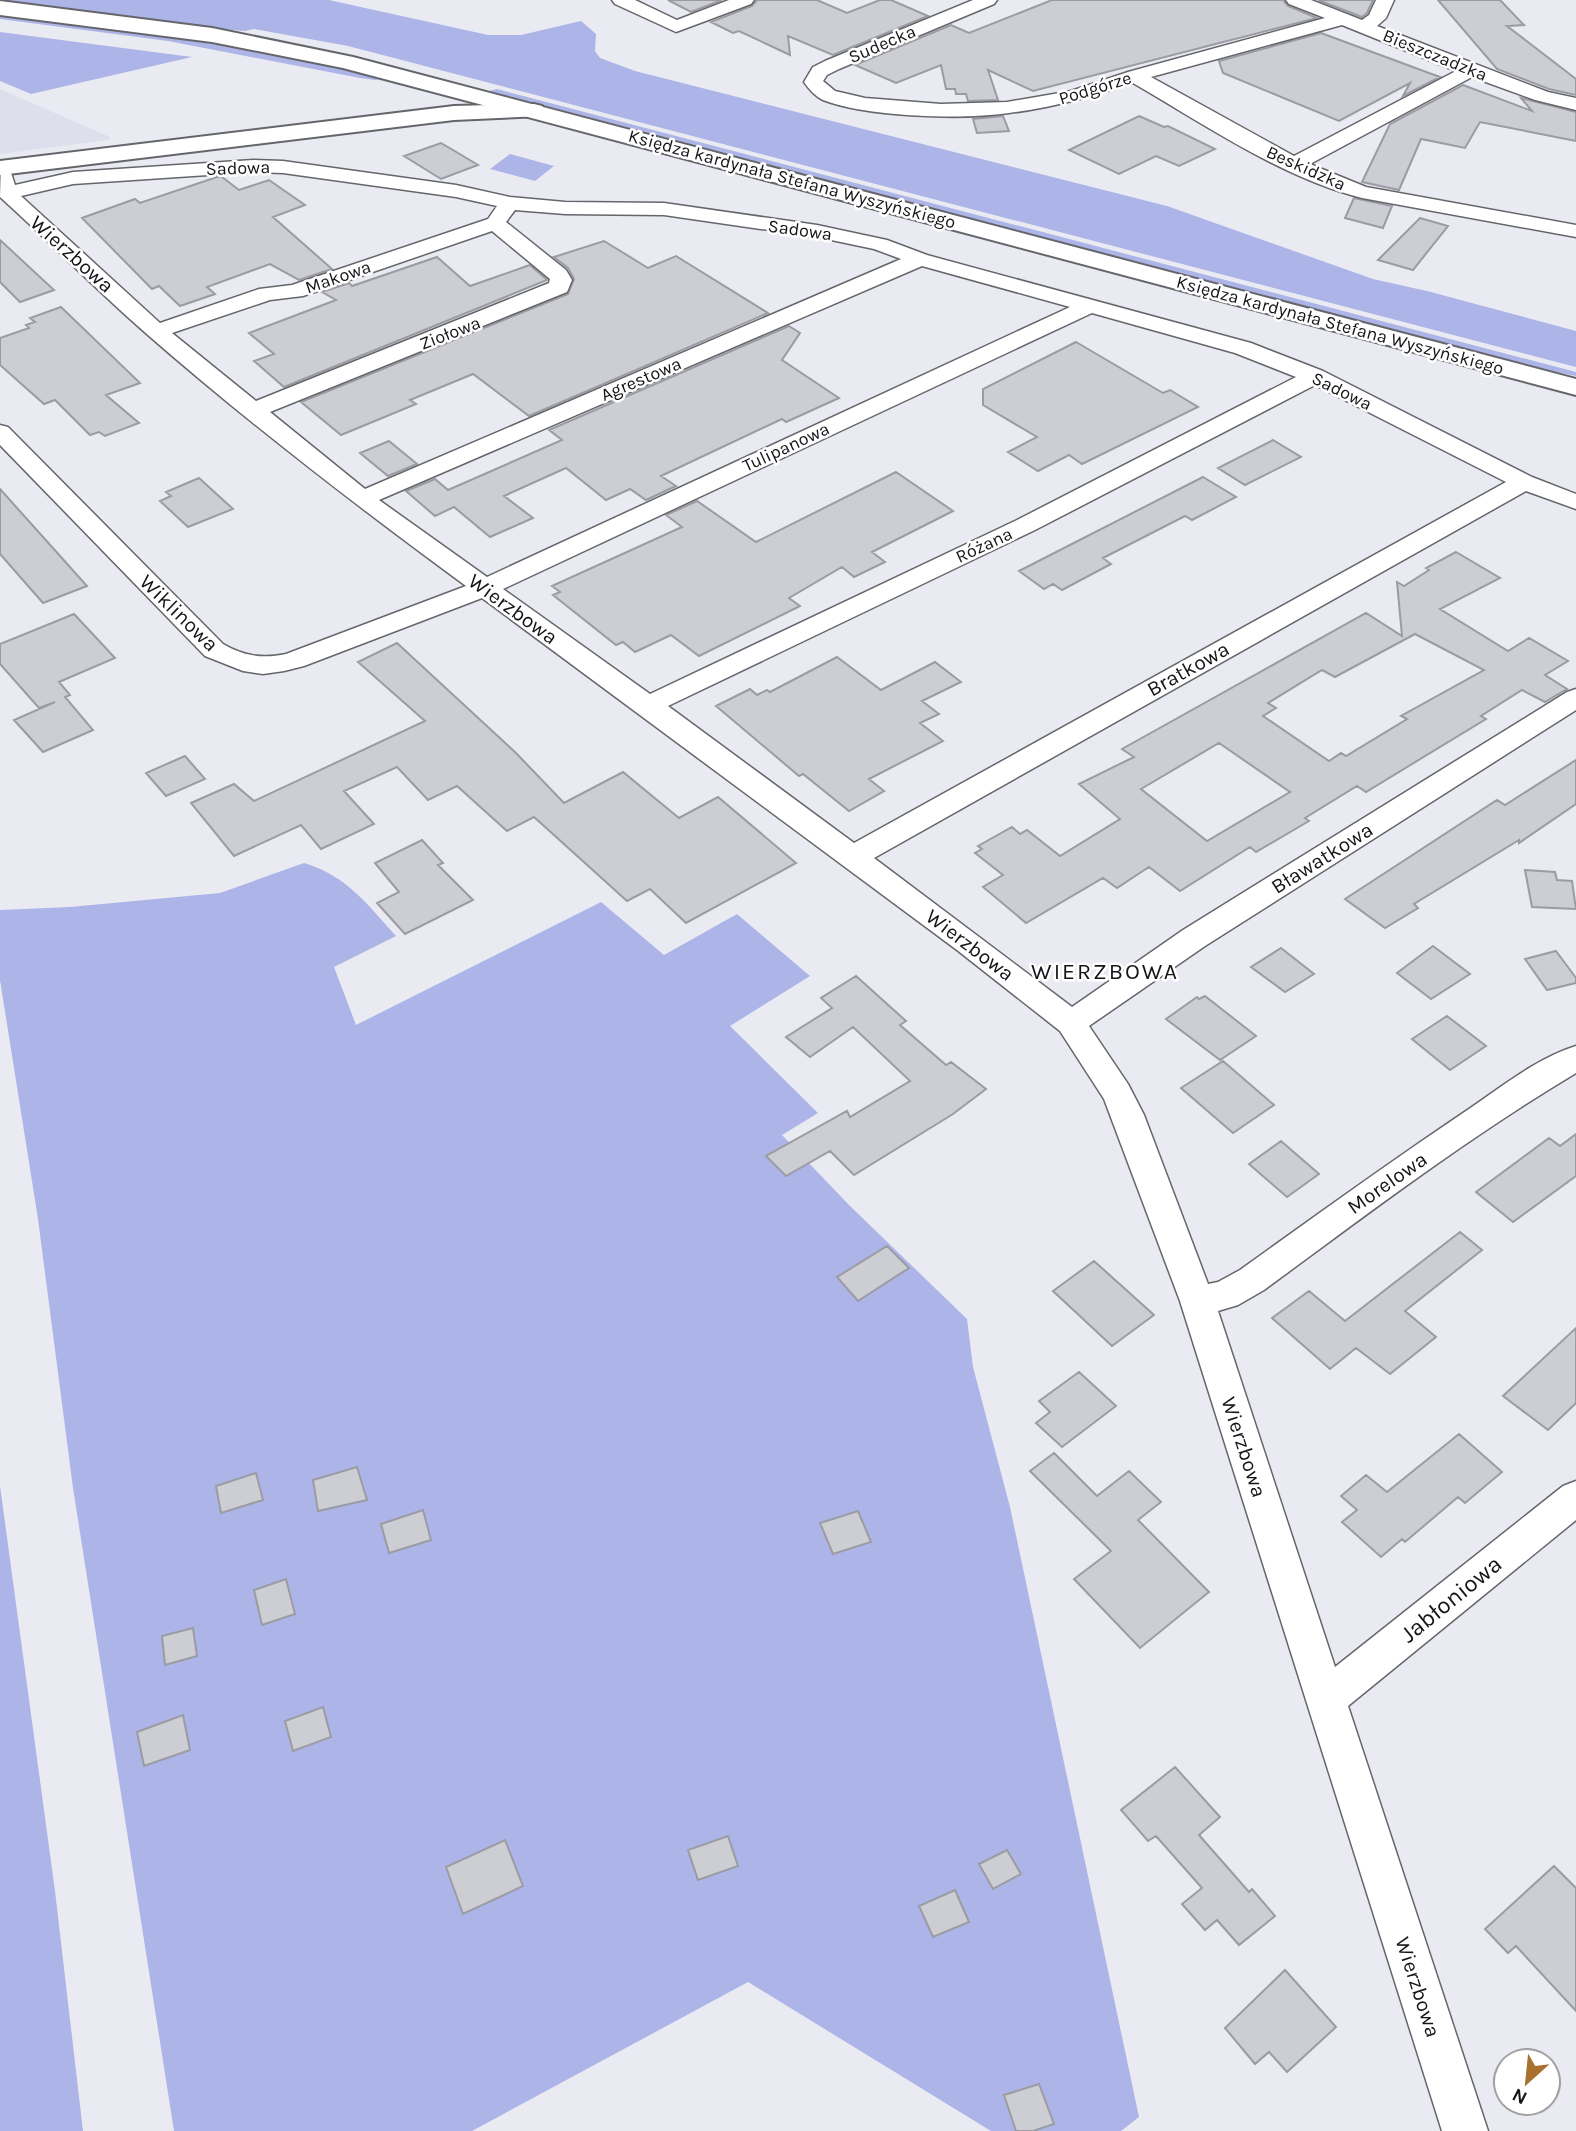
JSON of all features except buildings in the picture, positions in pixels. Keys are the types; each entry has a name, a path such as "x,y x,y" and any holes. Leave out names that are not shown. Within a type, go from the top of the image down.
{"main road":[{"name":"Księdza kardynała Stefana Wyszyńskiego","path":"0,8 212,35 345,62 1576,387"},
{"name":"Sadowa","path":"413,118 438,105 445,87"},
{"name":"Sadowa","path":"336,127 373,116 414,97 445,87"},
{"name":"Sadowa","path":"1,168 454,113 534,111"}],"street":[{"path":"621,0 676,27 745,0"},
{"name":"Sudecka","path":"842,99 818,88 813,82 816,75 832,65 988,0"},
{"name":"Bieszczadzka","path":"1295,0 1471,70 1542,96 1576,104"},
{"path":"1364,26 1377,18 1385,0"},
{"name":"Podgórze","path":"842,99 915,109 999,108 1049,102 1343,19"},
{"path":"1296,163 1471,70"},
{"name":"Beskidzka","path":"1135,76 1264,150 1337,184 1362,192 1576,231"},
{"name":"Sadowa","path":"1,168 2,182 7,193 73,178 265,166 456,191 510,203 565,208 664,209 817,231 880,244 920,259 1243,348 1315,376 1524,481 1576,502"},
{"name":"Wierzbowa","path":"7,193 156,331 362,499 648,705 968,942 1071,1023 1117,1093 1128,1115 1197,1301 1465,2131"},
{"path":"495,223 510,203"},
{"name":"Makowa","path":"156,331 267,294 295,291 495,223"},
{"name":"Ziołowa","path":"252,411 559,287 561,280 558,275 495,223"},
{"name":"Agrestowa","path":"362,499 920,259"},
{"name":"Tulipanowa","path":"484,588 1089,306"},
{"name":"Różana","path":"648,705 1026,526 1315,376"},
{"name":"Wiklinowa","path":"0,432 198,635 222,655 244,664 272,666 295,660 484,588"},
{"name":"Bratkowa","path":"852,857 1524,481"},
{"name":"Bławatkowa","path":"1071,1023 1194,938 1576,698"},
{"name":"Morelowa","path":"1197,1301 1226,1295 1252,1280 1421,1158 1517,1093 1576,1058"},
{"name":"Jabłoniowa","path":"1326,1699 1576,1498"}],"shaded area":[{"path":"0,0 329,0 488,35 521,35 581,21 596,34 595,51 600,58 635,71 1167,206 1373,279 1576,331 1576,367 348,46 254,29 245,31 193,27 0,3"},
{"path":"0,13 241,49 385,78 360,78 168,41 0,19"},
{"path":"0,32 192,57 31,94 0,81"},
{"path":"0,89 110,137 109,140 0,154"},
{"path":"497,89 1576,372 1576,376 1531,367 489,91"},
{"path":"510,154 554,166 535,181 490,169"},
{"path":"304,863 344,883 396,936 334,967 356,1025 601,902 664,955 737,914 810,976 730,1026 818,1113 782,1135 850,1206 967,1319 973,1367 1010,1507 1139,2117 1121,2131 991,2131 748,1982 472,2131 174,2131 73,1488 38,1219 0,980 0,910 70,907 220,893"},
{"path":"0,1486 55,1891 83,2131 0,2131"}],"district":[{"name":"WIERZBOWA","path":"1105,971"}]}
